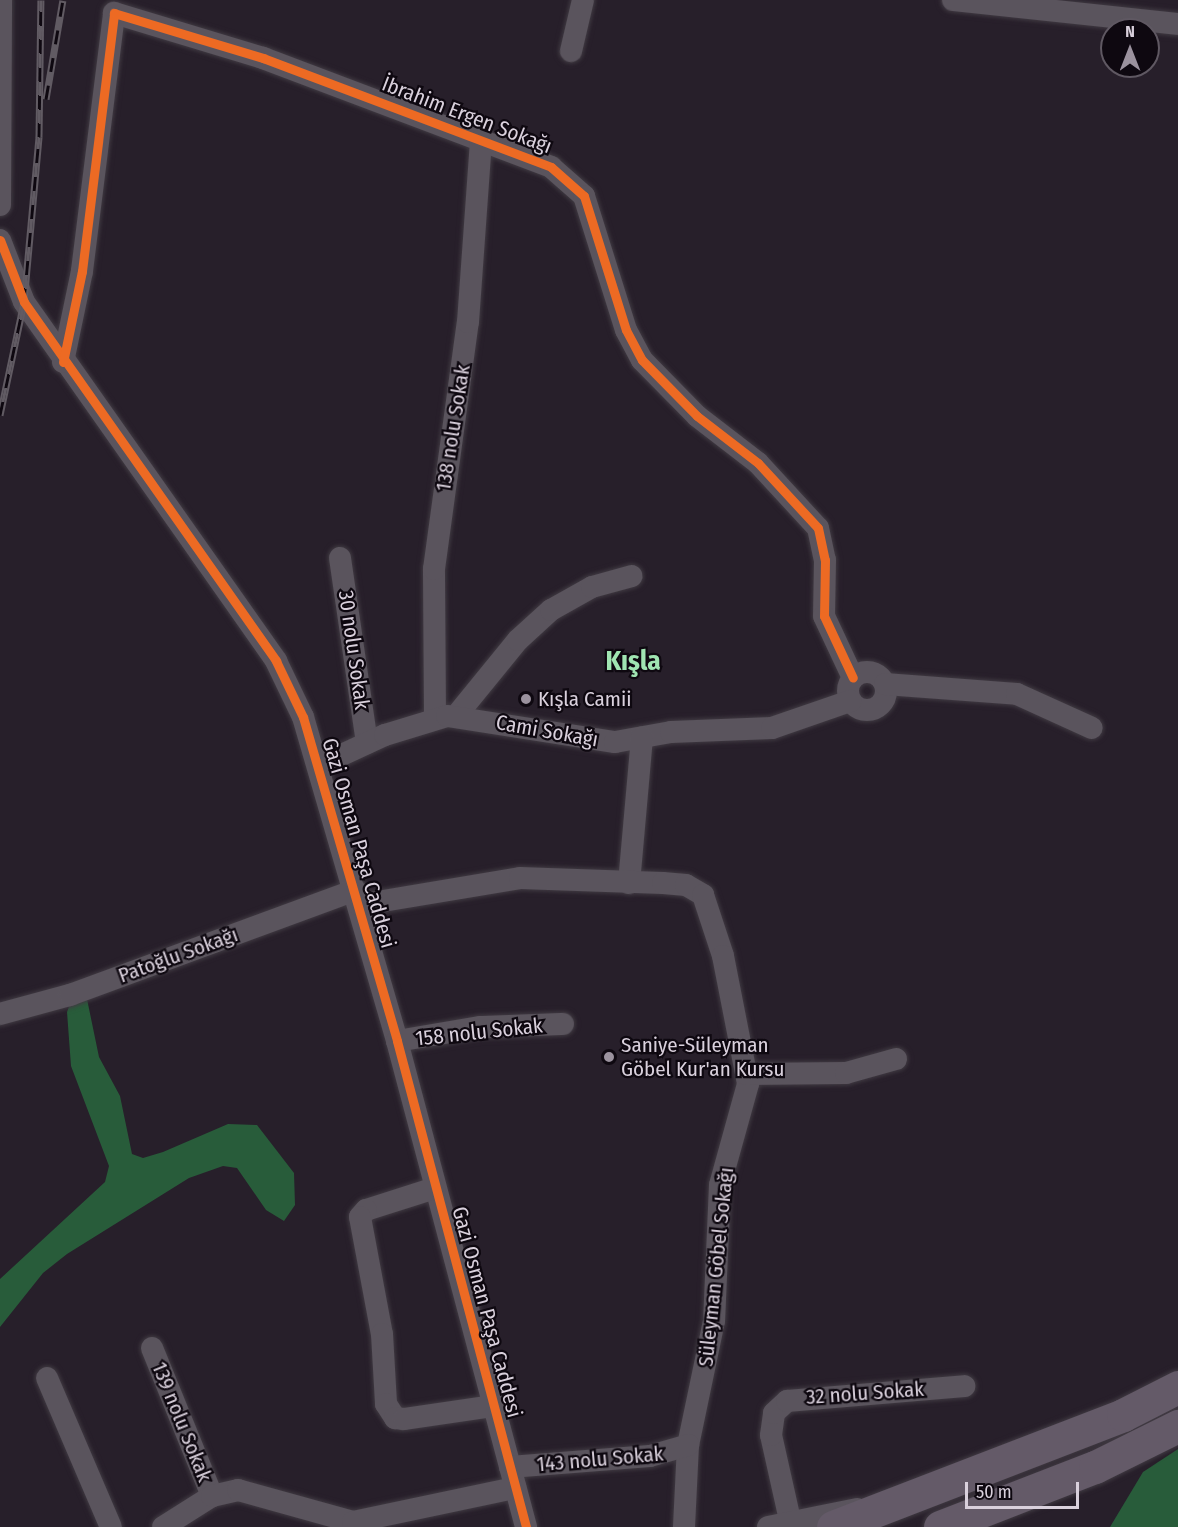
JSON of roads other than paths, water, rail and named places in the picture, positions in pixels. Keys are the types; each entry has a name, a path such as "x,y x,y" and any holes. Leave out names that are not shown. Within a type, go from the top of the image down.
{"highway":[{"path":"832,1527 1123,1414 1178,1387"},
{"path":"940,1527 1095,1467 1178,1426"}],"street":[{"path":"0,205 1,0"},
{"path":"571,51 583,0"},
{"path":"953,0 1178,24"},
{"name":"İbrahim Ergen Sokağı","path":"63,362 82,271 115,7 263,58 551,167 575,183 642,360 662,384 811,515 823,542 824,616 853,678"},
{"name":"138 nolu Sokak","path":"445,716 434,569 466,339 482,140"},
{"name":"Gazi Osman Paşa Caddesi","path":"0,240 24,302 63,362 276,661 320,765 397,1041 526,1527"},
{"name":"30 nolu Sokak","path":"340,558 367,743"},
{"path":"320,765 367,743 445,716 550,610 592,587 632,576"},
{"path":"885,684 883,702 873,710 860,709 850,701 853,678 871,673 885,684 1017,694 1092,728"},
{"name":"Cami Sokağı","path":"445,716 598,742 772,728 850,701"},
{"path":"629,883 642,738"},
{"name":"Süleyman Göbel Sokağı","path":"357,897 500,879 686,885 703,895 723,956 746,1074 747,1100 720,1185 711,1348 688,1445 684,1527"},
{"name":"Patoğlu Sokağı","path":"0,1014 84,990 357,897"},
{"name":"158 nolu Sokak","path":"397,1041 481,1027 562,1024"},
{"path":"746,1074 846,1073 896,1059"},
{"path":"435,1188 366,1210 360,1217 382,1334 386,1404 395,1418 404,1419 494,1406"},
{"name":"139 nolu Sokak","path":"152,1348 212,1496"},
{"path":"47,1378 111,1527"},
{"name":"32 nolu Sokak","path":"790,1520 771,1435 779,1406 810,1395 964,1386"},
{"name":"143 nolu Sokak","path":"212,1496 249,1491 298,1518 353,1522 512,1477 650,1456 688,1445"},
{"path":"163,1527 212,1496"},
{"path":"768,1527 790,1520 888,1507"}],"railway":[{"path":"0,415 24,302 39,137 41,0"},
{"path":"46,99 63,0"}],"place":[{"name":"Kışla Camii","path":"526,699"},
{"name":"Saniye-Süleyman Göbel Kur'an Kursu","path":"609,1057"}],"district":[{"name":"Kışla","path":"633,662"}]}
